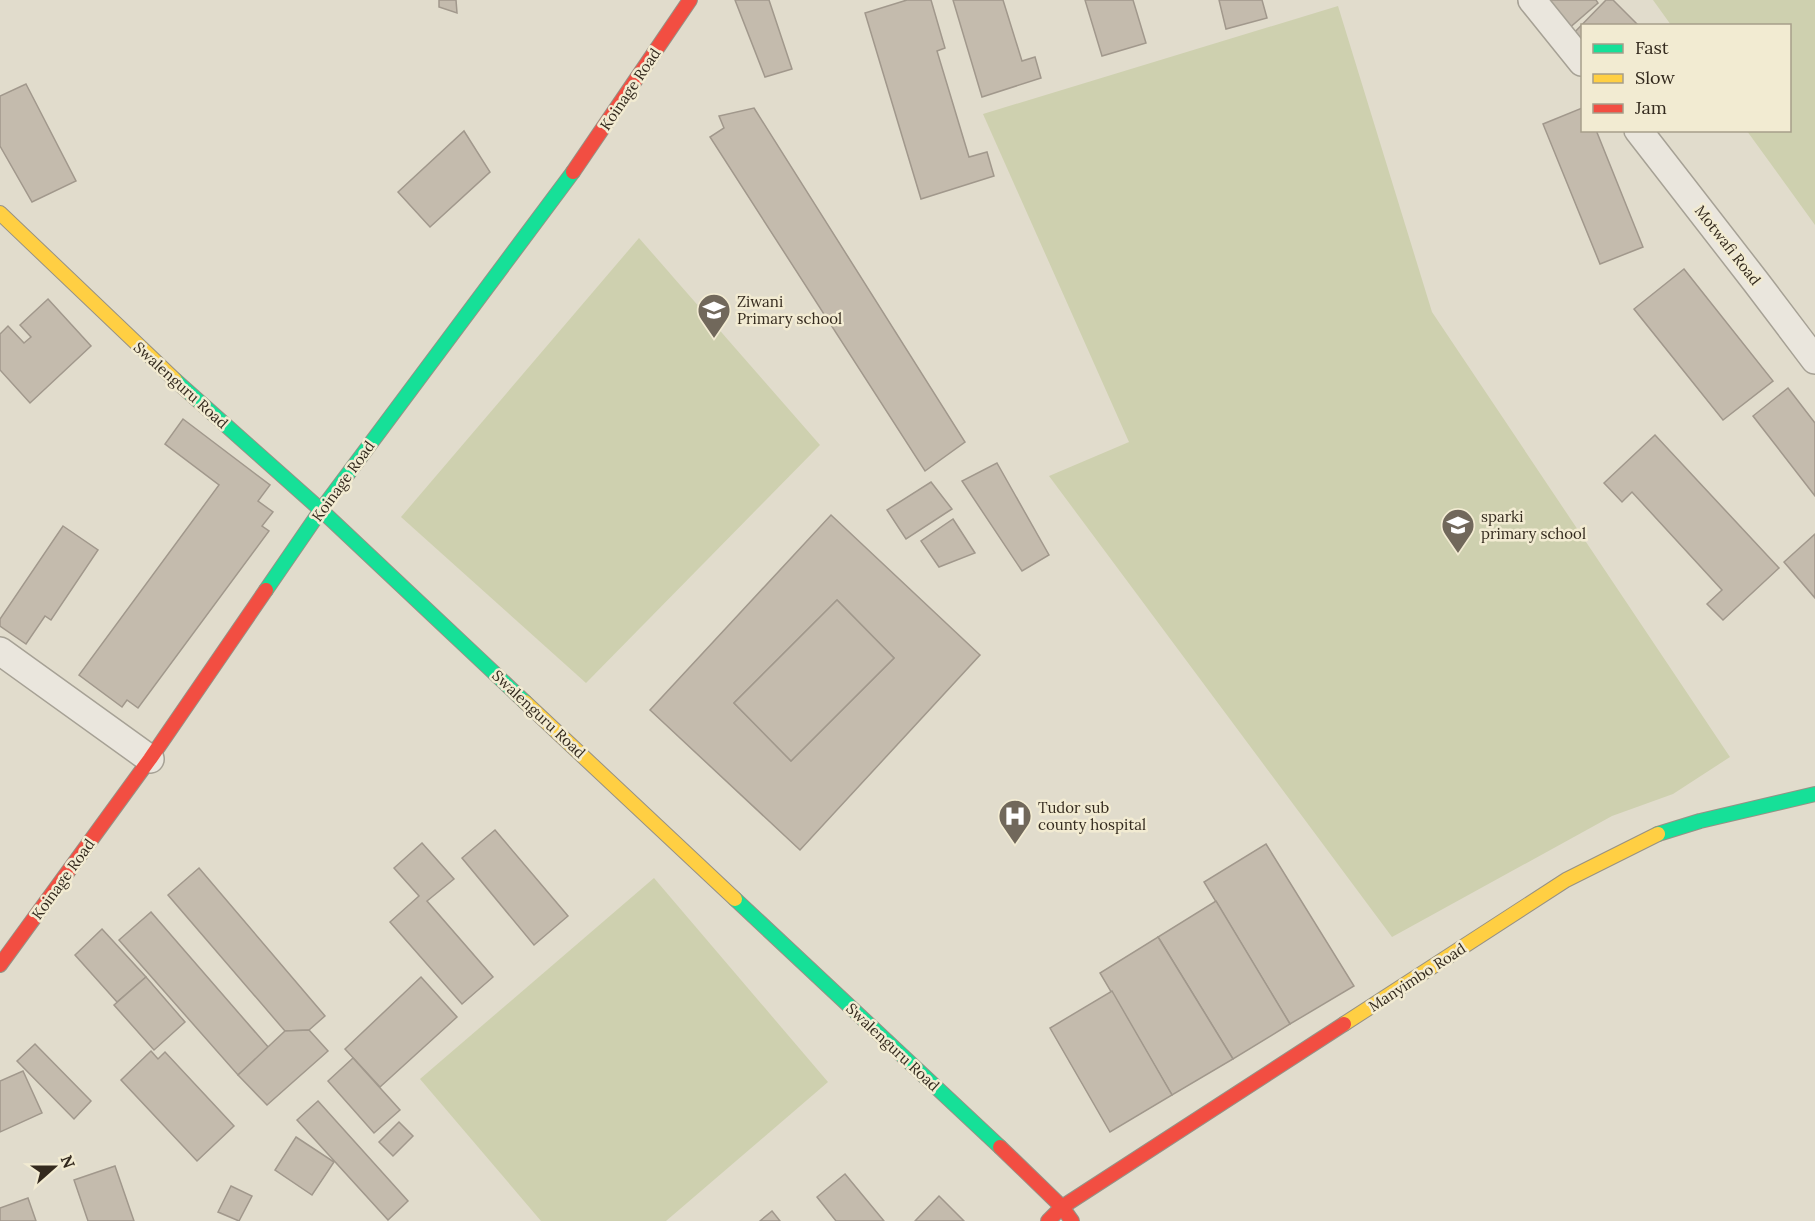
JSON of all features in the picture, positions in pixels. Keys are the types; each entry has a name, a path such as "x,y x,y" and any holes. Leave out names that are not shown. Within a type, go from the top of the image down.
{"street":[{"name":"Koinage Road","path":"0,965 150,759 321,510 589,150 690,0"},
{"path":"1532,0 1581,61"},
{"name":"Motwafi Road","path":"1640,132 1815,360"},
{"name":"Swalenguru Road","path":"0,213 167,373 321,510 1062,1207 1072,1221"},
{"path":"0,651 150,759"},
{"name":"Manyimbo Road","path":"1048,1221 1062,1207 1566,880 1656,835 1700,821 1815,794"}],"green space":[{"path":"1653,0 1815,0 1815,225 1748,132 1791,132 1791,24 1670,24"},
{"path":"1338,6 1432,312 1730,757 1673,794 1612,816 1392,937 1049,476 1129,442 983,114"},
{"path":"639,238 820,445 586,683 401,517"},
{"path":"654,878 828,1082 666,1221 541,1221 420,1079"}],"building":[{"path":"439,0 456,0 457,13 439,7"},
{"path":"735,0 769,0 792,69 765,77"},
{"path":"907,0 931,0 945,48 937,51 969,157 987,152 994,176 921,199 865,13"},
{"path":"953,0 1003,0 1022,61 1035,57 1041,78 982,97"},
{"path":"1085,0 1133,0 1146,43 1102,56"},
{"path":"1219,0 1262,0 1267,18 1226,29"},
{"path":"1541,0 1596,0 1598,3 1567,30"},
{"path":"1606,0 1613,0 1637,24 1583,24"},
{"path":"1581,26 1581,52 1568,39"},
{"path":"26,84 76,181 32,202 0,146 0,96"},
{"path":"754,108 965,442 925,471 710,137 724,128 719,116"},
{"path":"1581,108 1581,132 1597,132 1643,247 1600,264 1543,124"},
{"path":"464,131 490,172 430,227 398,192"},
{"path":"1684,269 1773,381 1723,420 1634,309"},
{"path":"48,299 91,346 30,403 0,370 0,334 8,326 24,343 31,337 20,325"},
{"path":"1788,388 1815,423 1815,496 1753,416"},
{"path":"183,419 270,485 258,501 273,512 262,526 269,531 138,708 127,700 122,707 79,675 219,485 165,444"},
{"path":"1655,435 1779,568 1723,620 1707,604 1722,590 1632,492 1622,502 1604,483"},
{"path":"997,463 1049,555 1022,571 962,481"},
{"path":"931,482 952,509 906,539 887,510"},
{"path":"831,515 980,655 800,850 650,710","holes":["837,600 894,658 791,761 734,703"]},
{"path":"953,519 975,553 939,567 921,541"},
{"path":"63,526 98,550 51,620 45,616 26,644 0,626 0,619"},
{"path":"1815,534 1815,598 1784,562"},
{"path":"837,600 894,658 791,761 734,703"},
{"path":"495,830 568,916 534,945 462,858"},
{"path":"422,843 454,879 427,901 493,977 462,1004 390,922 419,896 394,868"},
{"path":"1266,844 1354,986 1290,1024 1204,882"},
{"path":"199,868 325,1016 309,1030 285,1031 168,895"},
{"path":"1216,901 1290,1024 1233,1059 1158,937"},
{"path":"151,912 269,1048 238,1075 119,940"},
{"path":"102,929 146,977 117,1002 75,955"},
{"path":"1158,937 1233,1059 1172,1095 1100,973"},
{"path":"146,977 185,1022 154,1050 114,1005"},
{"path":"421,977 457,1017 380,1087 345,1049"},
{"path":"1112,991 1172,1095 1110,1132 1050,1028"},
{"path":"309,1030 328,1051 267,1105 238,1075 285,1031"},
{"path":"35,1044 91,1101 74,1119 17,1061"},
{"path":"151,1051 158,1059 165,1052 234,1126 197,1161 121,1080"},
{"path":"353,1058 400,1110 374,1133 328,1081"},
{"path":"23,1071 42,1113 0,1132 0,1081"},
{"path":"318,1101 408,1201 388,1220 297,1120"},
{"path":"399,1122 413,1136 393,1156 379,1142"},
{"path":"296,1137 334,1162 312,1195 275,1170"},
{"path":"115,1166 134,1221 88,1221 74,1180"},
{"path":"845,1174 884,1221 836,1221 817,1197"},
{"path":"231,1186 252,1196 239,1221 218,1212"},
{"path":"939,1196 964,1221 915,1221"},
{"path":"28,1198 36,1221 0,1221 0,1208"},
{"path":"772,1211 780,1221 760,1221"}],"traffic: fast":[{"path":"266,590 321,510 573,172"},
{"path":"175,380 321,510 525,702"},
{"path":"1658,834 1700,821 1815,794"},
{"path":"735,899 1000,1147"}],"traffic: slow":[{"path":"0,213 175,380"},
{"path":"525,702 735,899"},
{"path":"1344,1024 1566,880 1658,834"}],"traffic: jam":[{"path":"573,172 690,0"},
{"path":"0,965 150,759 266,590"},
{"path":"1048,1221 1062,1207 1344,1024"},
{"path":"1000,1147 1062,1207 1072,1221"}],"place":[{"name":"Ziwani Primary school","path":"714,339"},
{"name":"sparki primary school","path":"1458,554"},
{"name":"Tudor sub county hospital","path":"1015,845"}]}
